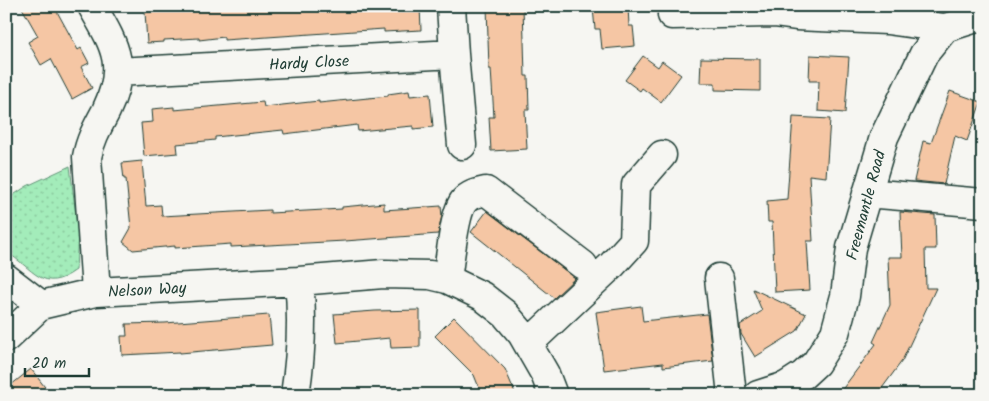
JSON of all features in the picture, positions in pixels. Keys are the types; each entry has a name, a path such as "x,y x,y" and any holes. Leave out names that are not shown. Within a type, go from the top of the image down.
{"street":[{"path":"92,6 110,37 118,58 113,96 89,144 86,157 96,292"},
{"path":"451,6 462,145"},
{"path":"672,6 672,15 766,10 796,16 887,20 946,28 983,16"},
{"name":"Freemantle Road","path":"758,395 786,386 803,375 816,363 835,333 845,296 851,248 884,137 924,54 946,28"},
{"name":"Hardy Close","path":"117,72 454,54"},
{"path":"528,344 612,265 634,241 636,185 662,155"},
{"path":"447,279 458,211 464,201 473,194 486,191 583,265"},
{"path":"867,192 983,203"},
{"name":"Nelson Way","path":"41,305 96,292 299,281 383,274 430,275 447,279 482,296 505,314 528,344 545,374 553,395"},
{"path":"6,278 41,305 6,338"},
{"path":"719,278 732,395"},
{"path":"295,395 300,364 302,312 299,281"}],"green space":[{"path":"70,166 78,233 76,270 55,280 46,280 6,252 6,200 27,186"}],"building":[{"path":"21,6 54,6 78,50 81,48 89,63 81,67 92,88 72,99 51,59 41,65 28,42 38,36"},
{"path":"195,6 278,6 278,8 298,8 420,6 421,30 384,32 384,29 224,40 224,37 199,40 199,38 164,40 164,42 147,43 145,12 172,11 172,9"},
{"path":"487,6 523,6 525,76 528,76 529,110 525,110 527,149 491,151 489,117 494,117 491,69 489,69"},
{"path":"628,6 629,26 633,26 635,46 602,49 600,29 595,29 593,8"},
{"path":"810,55 849,57 845,113 818,111 819,81 809,81"},
{"path":"643,56 658,67 662,61 681,75 661,102 642,88 640,91 625,80"},
{"path":"701,58 760,59 760,91 715,90 715,83 700,83"},
{"path":"409,91 410,96 430,94 433,127 413,129 413,126 358,131 357,125 284,134 283,130 215,137 215,140 177,144 178,153 144,156 141,123 153,122 152,109 174,107 174,110 263,102 264,107 388,96 388,94"},
{"path":"950,91 981,102 967,141 955,136 944,184 914,181 923,141 931,143"},
{"path":"793,117 830,119 826,177 809,175 813,241 807,241 810,290 775,292 772,222 768,222 767,201 787,199"},
{"path":"142,161 146,206 161,205 162,216 270,210 270,213 342,209 342,207 384,203 384,210 441,206 442,216 438,234 231,247 231,244 133,250 123,242 131,228 126,179 124,179 122,163"},
{"path":"487,211 575,278 554,298 471,232"},
{"path":"900,212 935,215 936,249 925,249 926,288 936,288 902,361 877,395 838,395 876,344 873,342 890,305 888,257 902,257"},
{"path":"753,289 806,314 797,331 755,357 741,334 740,325 762,311"},
{"path":"641,306 643,321 707,314 713,361 663,367 663,363 604,370 596,312"},
{"path":"420,310 420,347 391,348 390,338 337,343 334,314"},
{"path":"269,315 272,345 180,353 122,355 121,336 127,336 126,324"},
{"path":"454,317 505,369 516,395 482,395 474,375 435,336"},
{"path":"31,369 51,395 6,395 6,389"}]}
